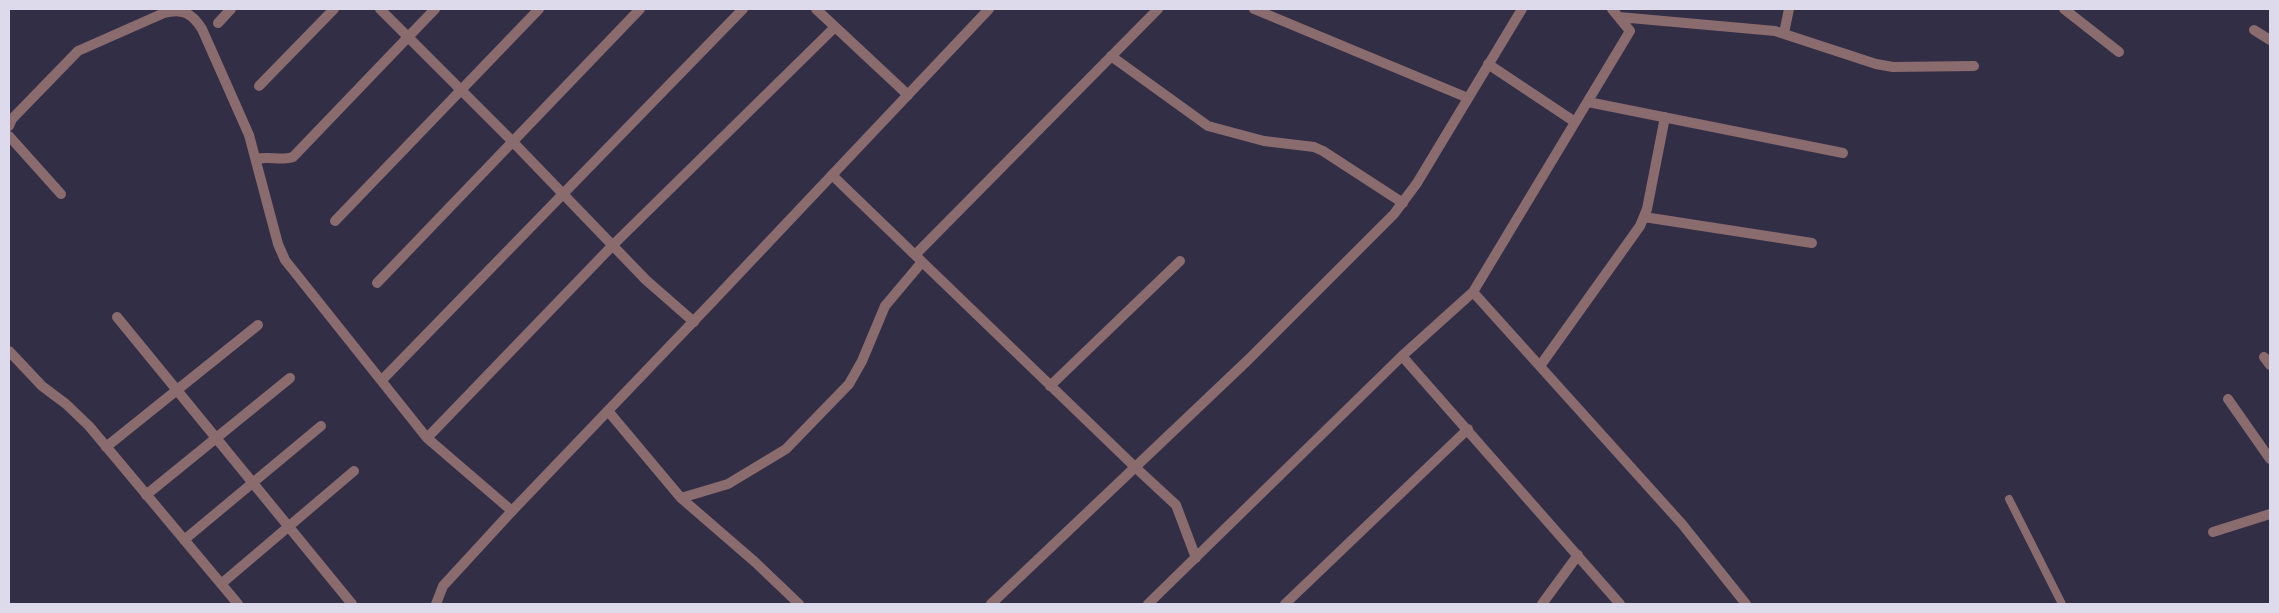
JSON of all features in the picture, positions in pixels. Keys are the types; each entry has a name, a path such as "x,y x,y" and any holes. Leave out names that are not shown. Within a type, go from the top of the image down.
{"street":[{"path":"218,23 231,9"},
{"path":"259,86 334,9"},
{"path":"380,9 512,140 646,280 694,322"},
{"path":"256,159 275,157 287,159 293,157 435,9"},
{"path":"335,221 539,9"},
{"path":"377,283 512,140 640,9"},
{"path":"382,380 743,9"},
{"path":"816,9 908,95"},
{"path":"436,604 443,586 512,511 694,322 989,9"},
{"path":"681,498 728,484 786,449 849,384 862,361 885,306 919,259 1158,9"},
{"path":"1254,9 1468,98"},
{"path":"991,604 1255,353 1403,203 1522,9"},
{"path":"1148,604 1402,356 1473,292 1630,31 1612,9"},
{"path":"1784,33 1790,9"},
{"path":"2064,9 2119,52"},
{"path":"9,126 12,119 78,51 164,13 179,11 192,16 202,29 249,135 281,252 427,438 512,511"},
{"path":"1619,17 1775,30 1876,64 1893,67 1974,66"},
{"path":"427,438 613,245 835,27"},
{"path":"2254,30 2270,40"},
{"path":"1111,56 1208,126 1264,141 1314,147 1403,203"},
{"path":"1488,64 1576,122"},
{"path":"1588,102 1843,154"},
{"path":"1540,366 1640,226 1644,217 1665,117"},
{"path":"9,136 61,194"},
{"path":"832,175 1176,505 1196,558"},
{"path":"1644,217 1812,243"},
{"path":"1050,386 1180,261"},
{"path":"1473,292 1682,524 1746,604"},
{"path":"117,317 352,604"},
{"path":"106,447 258,325"},
{"path":"9,351 42,386 77,414 238,604"},
{"path":"1402,356 1620,604"},
{"path":"146,495 290,378"},
{"path":"2228,399 2270,459"},
{"path":"608,411 681,498 755,562 799,604"},
{"path":"184,540 321,426"},
{"path":"1285,604 1468,429"},
{"path":"221,584 354,471"},
{"path":"2213,532 2270,514"},
{"path":"1542,604 1578,555"}],"lane":[{"path":"2009,499 2062,604"}]}
